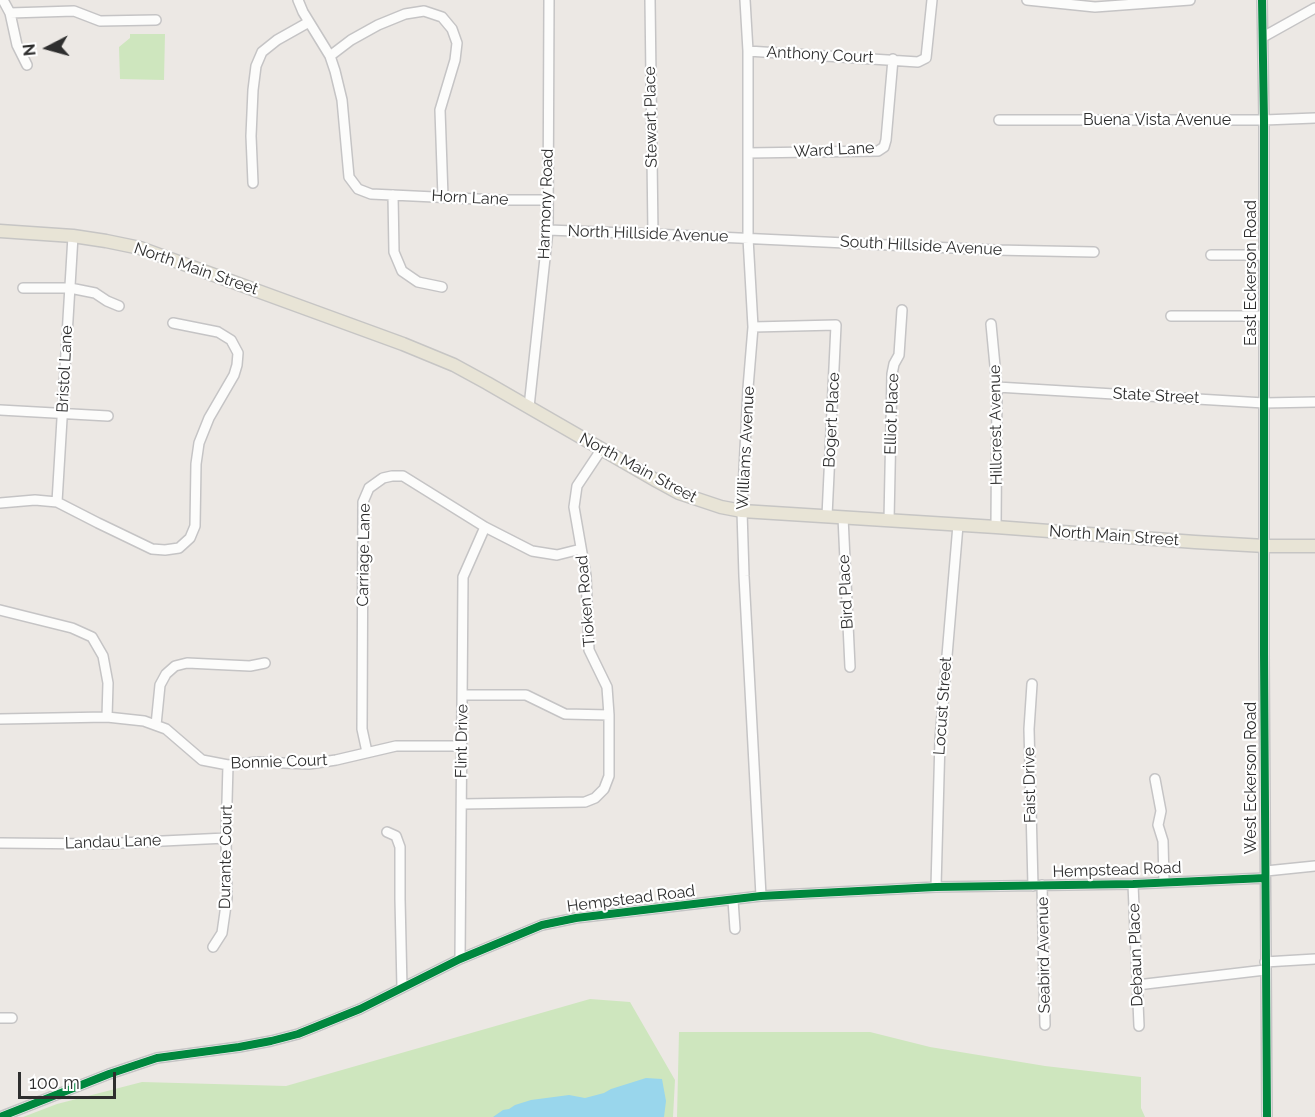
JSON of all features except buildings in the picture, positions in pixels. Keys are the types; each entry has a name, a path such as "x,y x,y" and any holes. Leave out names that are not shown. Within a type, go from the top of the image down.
{"main road":[{"name":"North Main Street","path":"0,231 73,236 140,248 403,344 454,365 679,493 721,507 742,511 1184,541 1265,546 1315,546"}],"street":[{"path":"3,0 10,13 18,45 27,65"},
{"name":"Horn Lane","path":"298,0 330,56 335,71 342,100 349,177 358,189 371,194 547,200"},
{"name":"Harmony Road","path":"529,407 548,231 549,0"},
{"name":"Stewart Place","path":"650,0 653,234"},
{"name":"Williams Avenue","path":"746,0 748,238 753,327 742,511 761,896"},
{"path":"893,59 918,62 926,58 932,0"},
{"path":"1027,0 1095,7 1190,0"},
{"name":"East Eckerson Road","path":"1262,0 1265,546"},
{"path":"1263,37 1315,8"},
{"path":"10,13 74,11 100,21 156,20"},
{"path":"330,56 351,40 378,25 405,14 424,11 442,16 452,29 457,43 455,60 440,110 443,197"},
{"path":"253,183 251,136 256,66 262,52 277,40 309,22"},
{"name":"Anthony Court","path":"748,51 893,59"},
{"name":"Ward Lane","path":"748,153 878,151 884,147 886,140 893,59"},
{"name":"Buena Vista Avenue","path":"999,120 1315,118"},
{"path":"393,195 394,252 402,271 418,282 442,287"},
{"name":"North Hillside Avenue","path":"548,231 748,238"},
{"name":"Bristol Lane","path":"57,502 73,236"},
{"name":"South Hillside Avenue","path":"748,238 995,250 1094,252"},
{"path":"1211,255 1264,255"},
{"path":"23,288 70,288 95,293 107,302 119,306"},
{"name":"Elliot Place","path":"889,520 892,374 899,355 902,310"},
{"path":"1171,316 1264,316"},
{"path":"0,503 35,500 57,502 152,549 179,548 190,538 195,526 196,464 199,443 209,418 234,375 237,353 231,340 219,332 173,323"},
{"name":"Hillcrest Avenue","path":"991,324 997,387 996,527"},
{"name":"Bogert Place","path":"753,327 836,325 827,516"},
{"name":"State Street","path":"997,387 1264,403 1315,402"},
{"path":"0,410 108,417"},
{"name":"Tioken Road","path":"462,804 585,802 595,798 604,789 609,776 607,687 589,650 586,576 574,507 577,486 601,450"},
{"name":"Carriage Lane","path":"367,752 362,729 363,502 369,488 382,478 404,476 485,527 532,551 556,555 581,549"},
{"name":"Bird Place","path":"843,517 850,668"},
{"name":"Locust Street","path":"936,887 940,739 958,525"},
{"name":"Flint Drive","path":"460,959 463,578 485,527"},
{"name":"West Eckerson Road","path":"1265,546 1267,1117"},
{"path":"0,610 72,628 92,637 104,656 108,683 107,717"},
{"path":"156,725 160,685 165,674 175,666 187,663 250,666 265,663"},
{"name":"Faist Drive","path":"1032,684 1029,729 1038,886"},
{"path":"463,695 526,695 565,714 609,715"},
{"name":"Bonnie Court","path":"0,719 107,717 144,721 166,729 202,760 228,765 258,762 309,764 396,746 462,746"},
{"name":"Durante Court","path":"213,947 222,933 227,898 228,765"},
{"path":"1155,779 1161,811 1158,825 1163,841 1164,882"},
{"path":"387,832 396,836 400,847 402,988"},
{"name":"Landau Lane","path":"0,843 100,844 226,838"},
{"name":"Hempstead Road","path":"0,1117 156,1058 249,1045 298,1034 360,1009 460,959 542,925 576,918 761,896 936,887 1133,884 1266,874 1315,866"},
{"name":"Debaun Place","path":"1133,884 1139,1026"},
{"name":"Seabird Avenue","path":"1038,886 1045,1026"},
{"path":"733,900 735,929"},
{"path":"1137,985 1315,959"},
{"path":"0,1018 12,1018"}],"green space":[{"path":"130,34 165,34 164,80 120,79 119,47 130,38"},
{"path":"590,999 630,1002 675,1080 673,1117 23,1117 57,1104 142,1082 286,1086"},
{"path":"679,1032 870,1032 930,1047 1045,1066 1141,1077 1141,1108 1145,1117 677,1117"}],"water":[{"path":"646,1078 662,1079 666,1101 664,1117 493,1117 503,1110 531,1100 569,1095 585,1098"}],"cycle path":[{"path":"1262,0 1267,1117"},
{"path":"0,1117 109,1074 157,1058 239,1047 298,1034 360,1009 460,959 542,925 576,918 761,896 936,887 1133,884 1265,878"}]}
